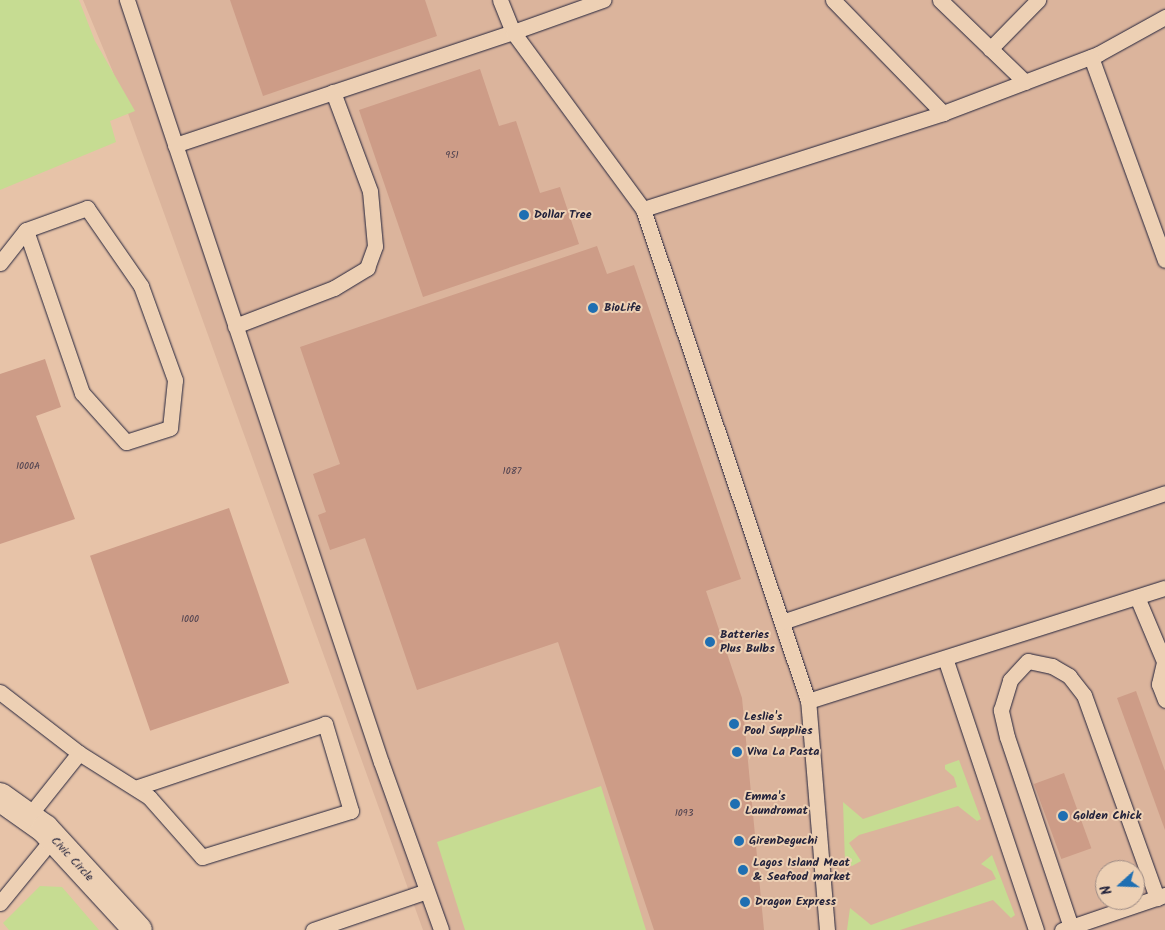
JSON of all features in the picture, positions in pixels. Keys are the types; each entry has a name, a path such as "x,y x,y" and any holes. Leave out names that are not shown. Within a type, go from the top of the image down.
{"street":[{"name":"Civic Circle","path":"0,796 53,838 138,930"}],"lane":[{"path":"127,0 235,326 441,930"},
{"path":"500,0 513,32 643,209 808,702 827,930"},
{"path":"174,145 513,32 602,0"},
{"path":"832,0 943,113"},
{"path":"940,0 1025,82"},
{"path":"990,49 1038,0"},
{"path":"643,209 943,113 1091,57 1165,17"},
{"path":"1091,57 1159,223 1165,260"},
{"path":"235,326 334,288 367,268 374,246 370,191 332,92"},
{"path":"0,263 26,230 87,208 141,286 175,380 170,428 126,442 82,394 26,230"},
{"path":"782,622 1165,494"},
{"path":"808,702 1165,588"},
{"path":"1137,597 1164,659 1159,684 1165,700"},
{"path":"1018,635 1028,661"},
{"path":"945,658 1036,930"},
{"path":"1028,661 1052,666 1069,676 1084,695 1161,897 1066,928 1007,737 1001,710 1010,680 1028,661"},
{"path":"0,692 79,753 149,797 202,857 351,811 325,724 135,788"},
{"path":"28,817 79,753"},
{"path":"0,903 53,838"},
{"path":"313,930 427,891"}],"shaded area":[{"path":"83,0 1165,0 1165,930 423,930 113,72"}],"green space":[{"path":"0,0 79,0 95,41 135,111 110,121 116,142 0,190"},
{"path":"959,760 981,819 977,821 958,806 859,835 849,843 861,861 852,866 845,863 843,802 863,819 957,787 954,777 945,769 945,765"},
{"path":"601,786 646,930 465,930 437,842"},
{"path":"992,855 1015,915 1011,918 993,900 900,930 847,930 850,908 871,925 996,879 992,871 981,864"},
{"path":"40,886 62,887 99,930 9,930 3,923"}],"building":[{"path":"230,0 425,0 437,36 263,96"},
{"path":"480,69 499,126 516,121 540,193 560,187 579,244 423,297 359,110"},
{"path":"597,246 607,274 634,265 741,579 706,591 742,698 764,930 654,930 558,642 417,690 365,538 330,550 318,515 326,512 313,474 340,464 300,347"},
{"path":"45,359 61,407 36,416 75,519 0,544 0,374"},
{"path":"229,508 289,683 150,731 90,556"},
{"path":"1136,691 1165,771 1165,830 1117,698"},
{"name":"Golden Chick","path":"1064,773 1091,848 1061,859 1034,784"}],"place":[{"name":"Dollar Tree","path":"524,215"},
{"name":"BioLife","path":"593,308"},
{"name":"Batteries Plus Bulbs","path":"710,642"},
{"name":"Leslie's Pool Supplies","path":"734,724"},
{"name":"Viva La Pasta","path":"737,752"},
{"name":"Emma's Laundromat","path":"735,804"},
{"name":"Golden Chick","path":"1063,816"},
{"name":"GirenDeguchi","path":"739,841"},
{"name":"Lagos Island Meat & Seafood market","path":"743,870"},
{"name":"Dragon Express","path":"745,902"}]}
